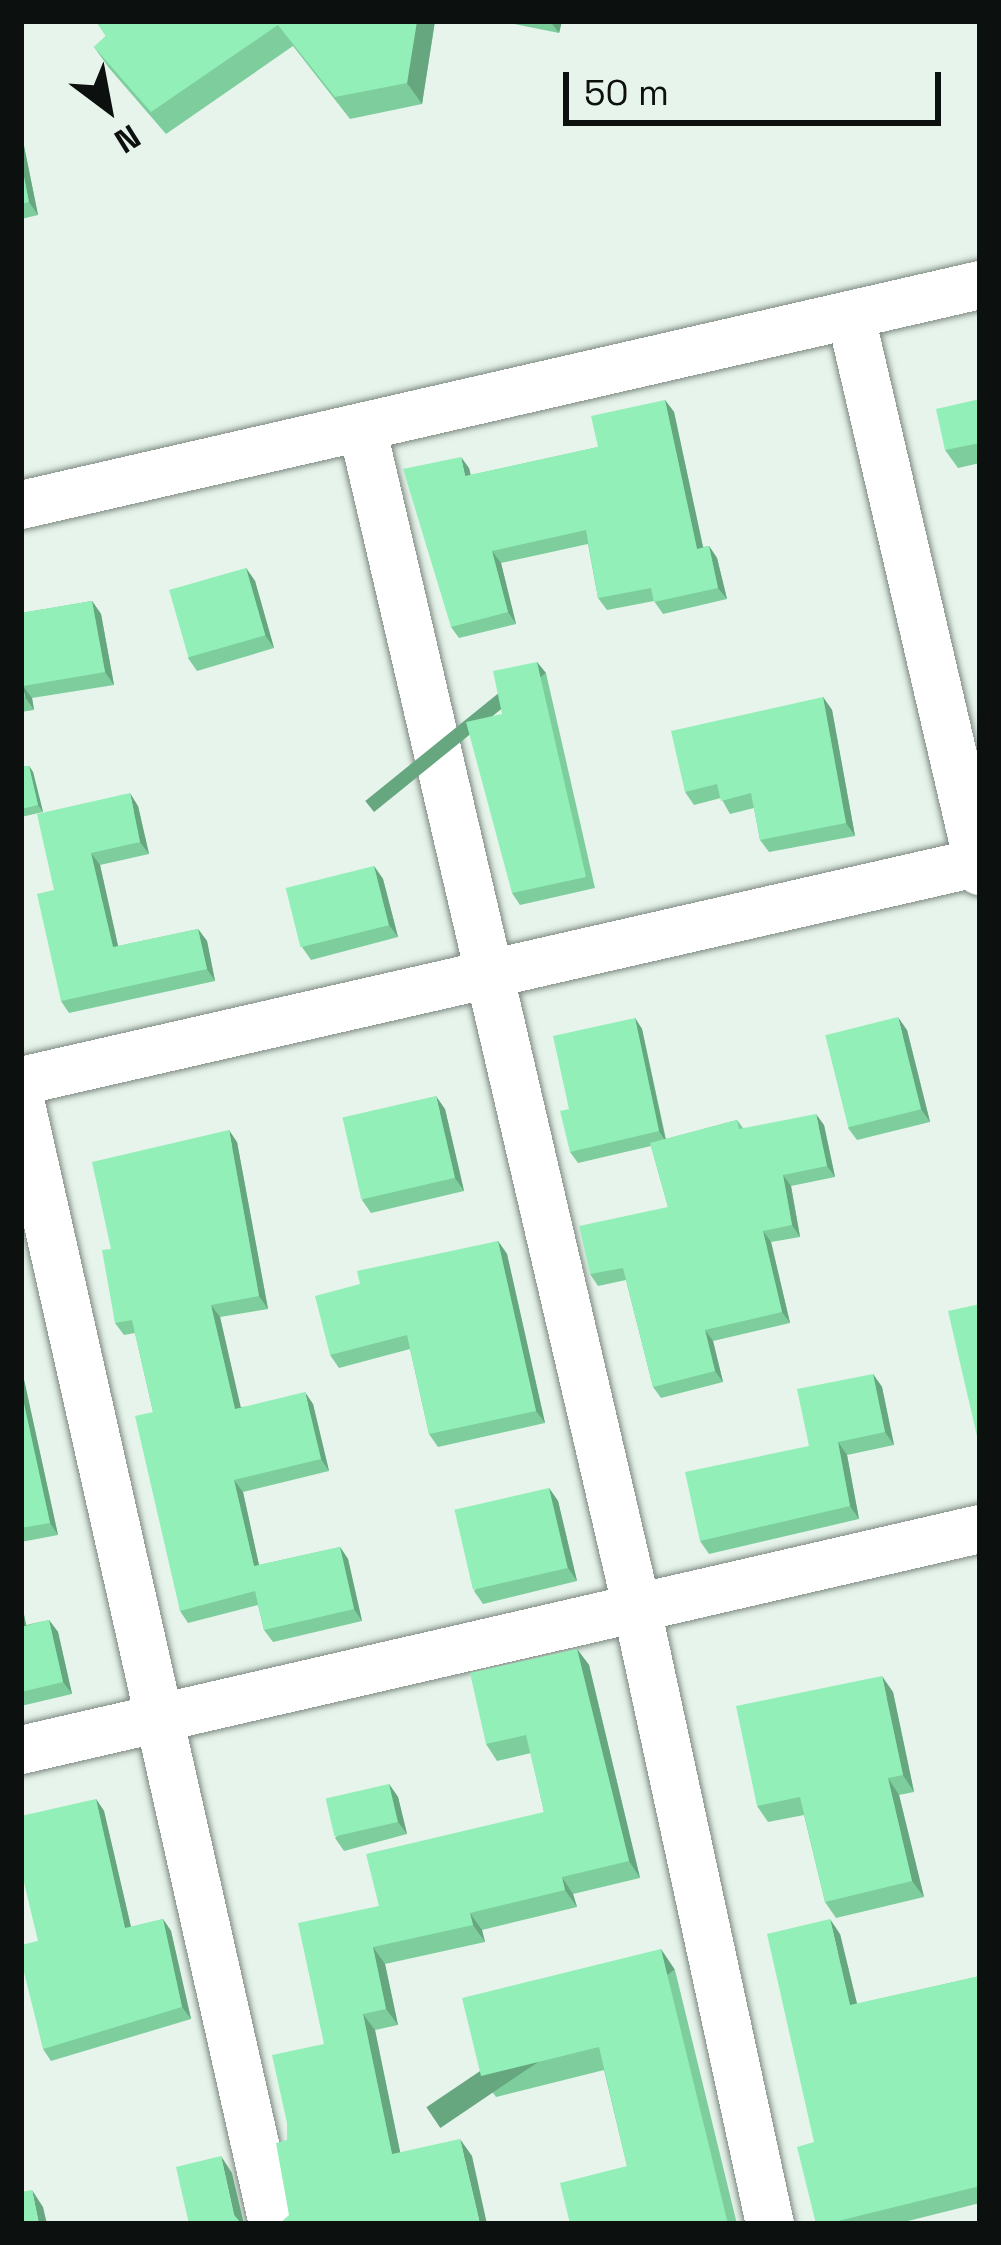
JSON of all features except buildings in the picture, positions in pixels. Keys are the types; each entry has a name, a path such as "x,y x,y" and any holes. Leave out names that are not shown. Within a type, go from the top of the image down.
{"street":[{"path":"21,506 980,285"},
{"path":"21,1081 980,865 851,317"},
{"path":"362,427 484,974 638,1609 770,2224"},
{"path":"21,1104 273,2224"},
{"path":"21,1750 980,1529"}]}
